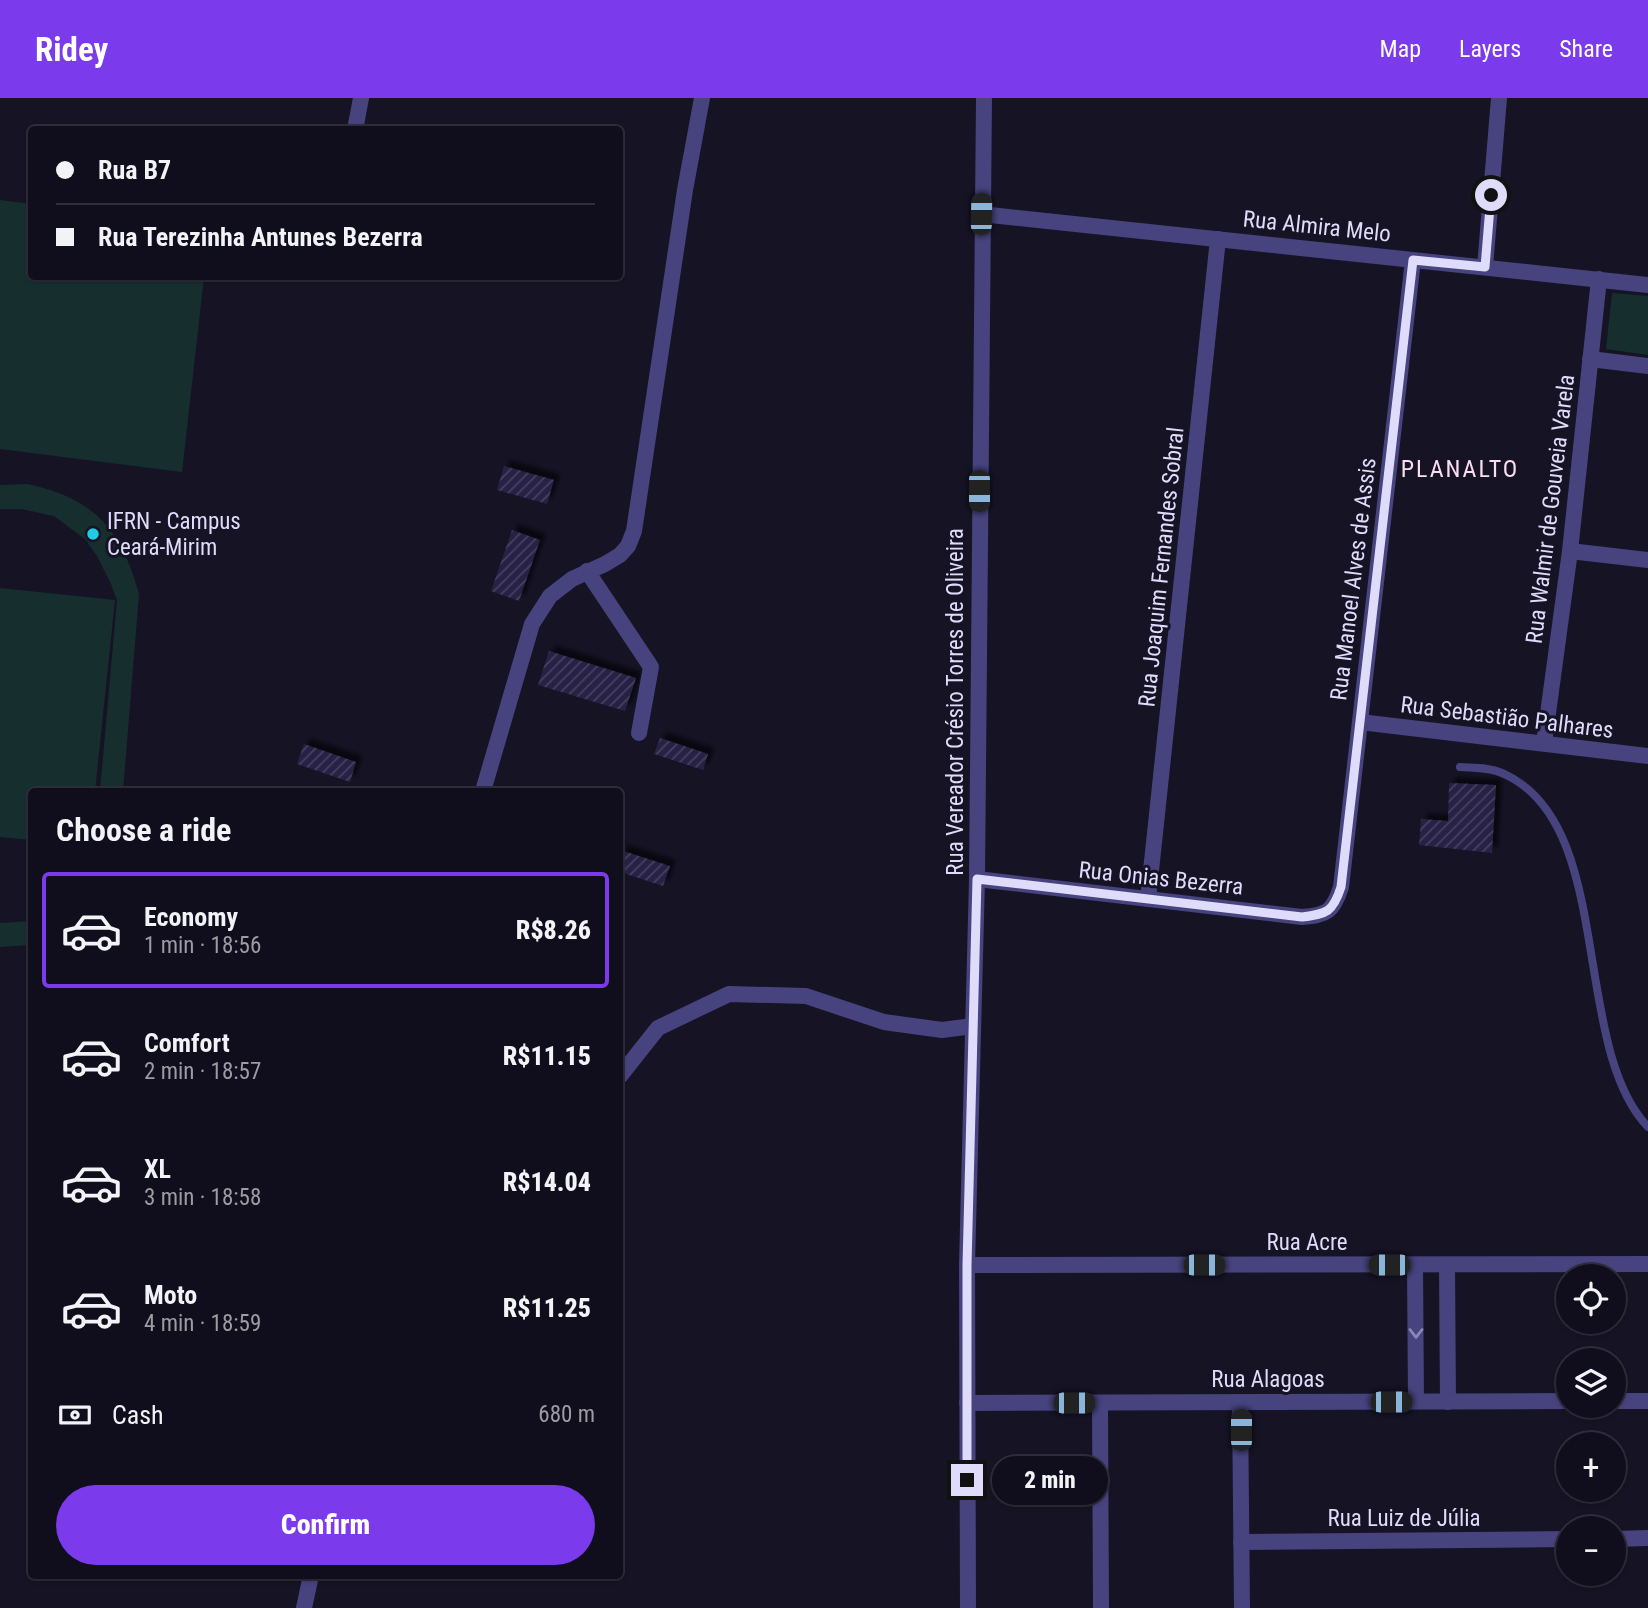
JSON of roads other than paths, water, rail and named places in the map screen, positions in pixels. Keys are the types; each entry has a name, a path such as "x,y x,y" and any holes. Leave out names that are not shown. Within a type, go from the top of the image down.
{"street":[{"path":"356,126 361,98"},
{"path":"484,788 532,624 550,596 572,579 620,555 628,547 634,531 685,190 702,98"},
{"name":"Rua Vereador Crésio Torres de Oliveira","path":"968,1608 967,1265 977,879 984,98"},
{"path":"1485,267 1499,98"},
{"name":"Rua Almira Melo","path":"981,214 1648,285"},
{"name":"Rua Joaquim Fernandes Sobral","path":"1149,899 1218,239"},
{"name":"Rua Manoel Alves de Assis","path":"1336,903 1341,887 1413,260"},
{"name":"Rua Walmir de Gouveia Varela","path":"1544,743 1570,551 1599,279"},
{"path":"1590,359 1648,366"},
{"path":"1570,551 1648,560"},
{"path":"587,571 652,667 639,733"},
{"name":"Rua Sebastião Palhares","path":"1360,723 1648,756"},
{"name":"Rua Onias Bezerra","path":"977,879 1302,917 1318,915 1330,910 1336,903"},
{"path":"623,1072 658,1028 729,993 806,996 884,1022 942,1030 973,1026"},
{"name":"Rua Acre","path":"967,1265 1648,1265"},
{"path":"1415,1265 1416,1401"},
{"path":"1447,1265 1448,1402"},
{"name":"Rua Alagoas","path":"967,1404 1556,1401"},
{"path":"1626,1401 1648,1401"},
{"path":"1240,1402 1242,1608"},
{"path":"1100,1403 1101,1608"},
{"path":"1626,1539 1648,1538"},
{"name":"Rua Luiz de Júlia","path":"1241,1542 1556,1539"},
{"path":"303,1608 311,1579"}],"lane":[{"path":"1460,768 1500,771 1519,782 1540,801 1562,837 1578,881 1604,1020 1620,1082 1638,1117 1648,1128"}],"place":[{"name":"IFRN - Campus Ceará-Mirim","path":"93,534"}],"district":[{"name":"PLANALTO","path":"1460,469"}]}
